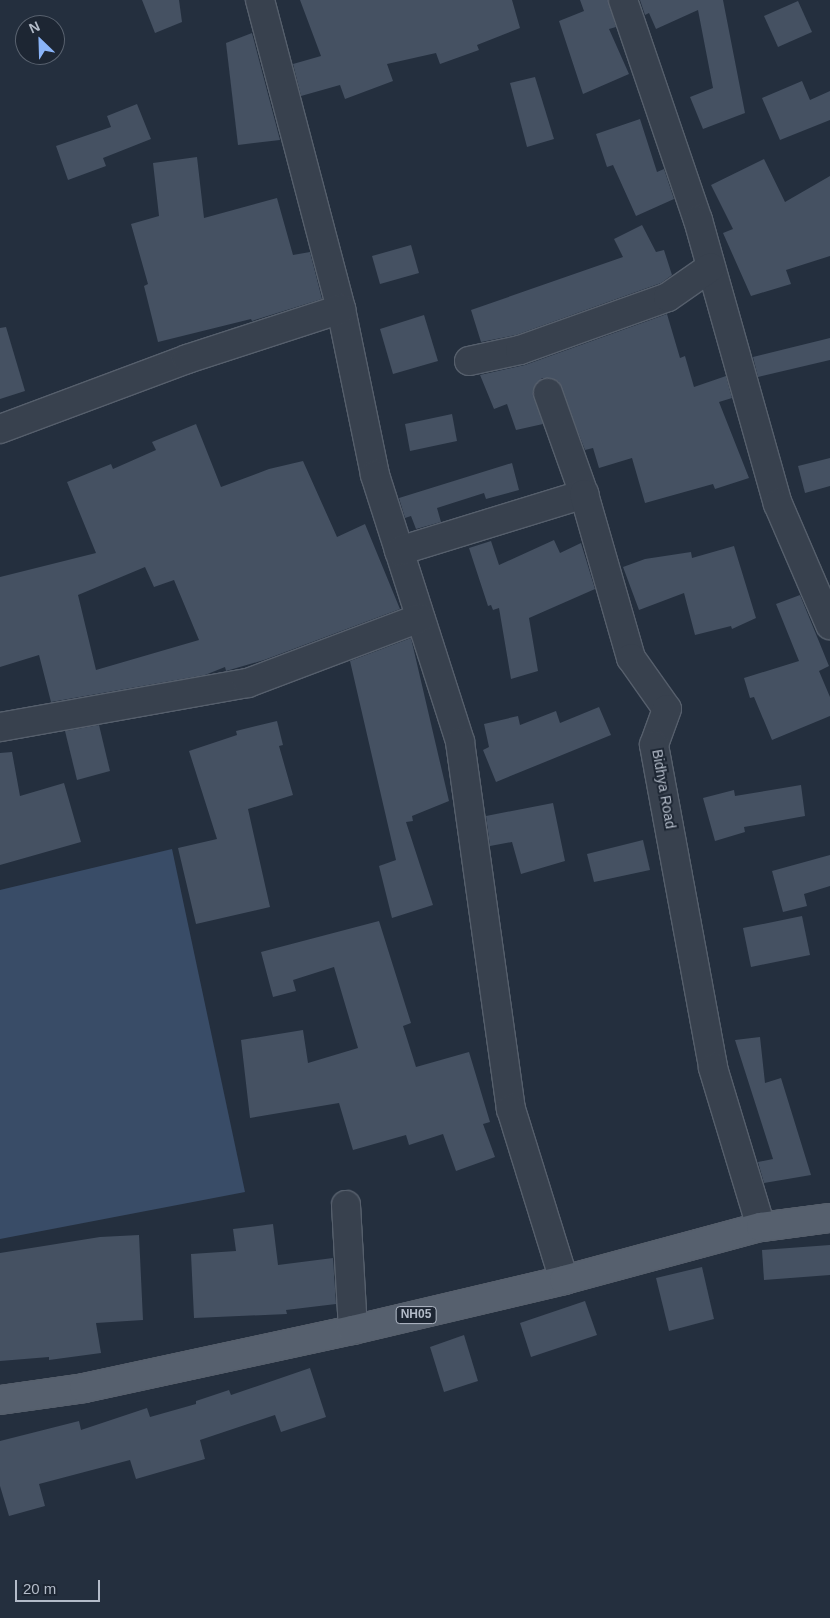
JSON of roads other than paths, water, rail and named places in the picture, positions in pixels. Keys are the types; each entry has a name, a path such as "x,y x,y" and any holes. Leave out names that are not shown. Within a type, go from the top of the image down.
{"main road":[{"name":"NH05","path":"0,1400 84,1388 353,1330 564,1280 761,1227 830,1218"}],"street":[{"path":"260,0 341,310 375,475 460,742 511,1109 564,1280"},
{"path":"624,0 711,267 778,504 830,625"},
{"path":"469,361 520,350 668,297 711,267"},
{"path":"0,429 187,359 341,310"},
{"path":"399,551 584,494 548,394"},
{"name":"Bidhya Road","path":"584,494 631,658 667,709 654,745 714,1068 761,1227"},
{"path":"0,726 248,683 420,618"},
{"path":"346,1205 353,1330"}],"water":[{"path":"172,849 245,1192 0,1239 0,890"}]}
